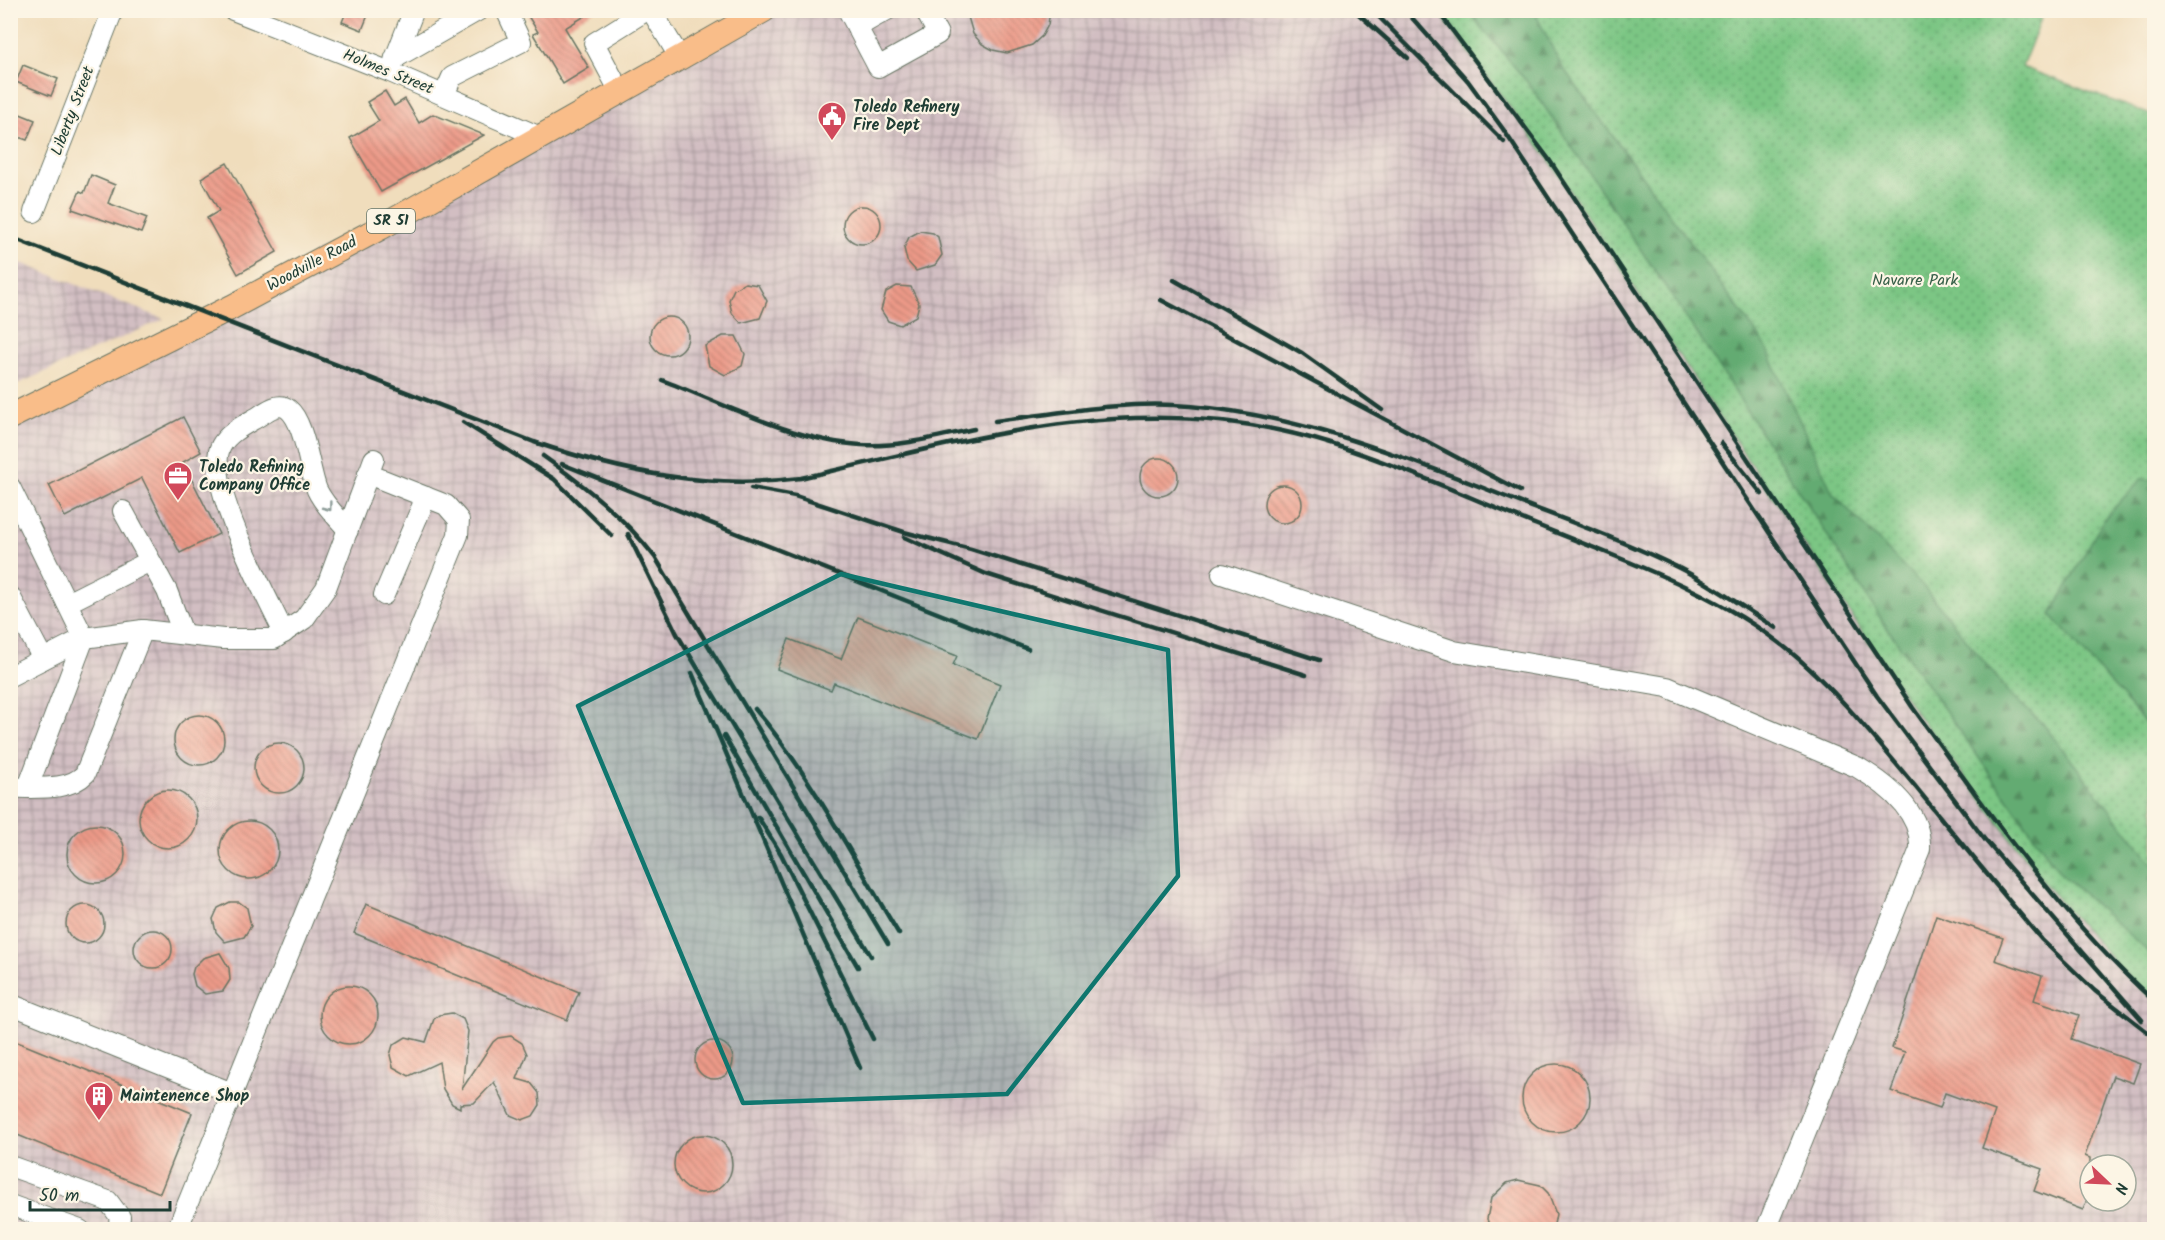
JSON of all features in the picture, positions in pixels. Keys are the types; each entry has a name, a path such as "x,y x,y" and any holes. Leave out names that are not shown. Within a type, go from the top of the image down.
{"main road":[{"name":"Woodville Road","path":"10,417 232,307 764,10"}],"street":[{"name":"Liberty Street","path":"34,212 113,10"},
{"name":"Holmes Street","path":"233,10 257,15 392,65 444,95 540,137"},
{"path":"392,65 414,10"},
{"path":"392,65 479,10"},
{"path":"444,95 452,77 521,42 506,10"},
{"path":"620,92 594,43 649,10 680,58"},
{"path":"887,10 853,19 878,66 938,34 925,10"},
{"path":"284,633 231,518 219,481 216,459 221,445 232,433 269,410 280,406 293,414 318,491 327,507 348,530"},
{"path":"10,676 84,638 143,630 254,640 274,639 304,619 326,588 371,467 426,497 446,505 459,520 458,535 177,1230"},
{"path":"10,487 84,638 19,788 77,783 85,774 143,630"},
{"path":"384,595 426,497"},
{"path":"123,511 167,591 183,633"},
{"path":"67,603 150,561"},
{"path":"1222,574 1454,651 1667,687 1857,767 1875,778 1914,818 1921,834 1920,849 1766,1230"},
{"path":"10,596 43,659"},
{"path":"10,1004 232,1093"},
{"path":"10,1166 108,1201 120,1217 118,1230"},
{"path":"10,1205 80,1230"}],"highlighted area":[{"path":"841,574 1168,650 1178,876 1007,1094 743,1103 578,706"}],"shaded area":[{"path":"759,11 1438,11 1548,158 2154,997 2154,1229 11,1230 11,418"},
{"path":"11,259 164,319 11,387"}],"green space":[{"name":"Navarre Park","path":"1438,11 2044,11 2022,67 2154,116 2154,1000 2126,975 2045,884 1913,708 1548,158"},
{"path":"1468,11 1534,11 1561,65 1765,345 1833,494 1922,585 2011,695 2043,724 2154,866 2154,957 2060,873 1885,625 1706,347 1532,88"},
{"path":"2141,479 2154,480 2154,733 2051,615 2104,519"}],"building":[{"path":"347,10 370,10 362,30 342,22"},
{"path":"537,10 595,10 565,28 589,68 563,84 533,34 538,32 528,16"},
{"path":"966,10 1050,10 1048,25 1042,36 1032,45 1007,53 993,50 982,44 973,34"},
{"path":"23,65 58,79 51,96 16,82"},
{"path":"385,91 394,106 405,99 419,123 433,114 484,135 381,192 350,138 379,121 367,102"},
{"path":"10,110 35,120 27,140 10,134"},
{"path":"227,163 277,252 238,274 207,218 219,211 201,178"},
{"path":"91,175 115,185 108,203 147,218 141,233 72,209 80,191 84,193"},
{"path":"862,206 876,211 881,225 876,239 862,244 848,239 843,225 848,211"},
{"path":"920,231 933,233 938,237 942,255 935,265 916,271 907,261 904,248 909,237"},
{"path":"745,283 758,285 767,301 760,318 741,323 732,313 729,300 734,289"},
{"path":"897,286 911,287 919,304 916,316 900,325 888,321 881,310 886,292"},
{"path":"669,317 683,322 688,336 683,350 669,355 655,350 650,336 655,322"},
{"path":"723,336 736,336 745,354 742,366 725,375 709,366 705,346"},
{"name":"Toledo Refining Company Office","path":"183,417 201,452 183,462 219,534 180,553 142,478 65,517 49,485"},
{"path":"1159,458 1173,463 1178,477 1173,491 1159,496 1145,491 1140,477 1145,463"},
{"path":"1283,485 1297,490 1302,504 1297,518 1283,523 1269,518 1264,504 1269,490"},
{"path":"858,617 957,656 953,665 1000,684 978,739 834,683 831,690 777,669 789,639 841,659"},
{"path":"194,715 204,715 217,722 224,735 224,745 217,758 204,765 194,765 185,761 178,754 174,745 174,735 178,726 185,719"},
{"path":"274,743 284,743 297,750 304,763 304,773 297,786 284,793 274,793 265,789 258,782 254,773 254,763 258,754 265,747"},
{"path":"168,790 179,792 192,803 197,819 195,830 184,843 168,848 157,846 144,835 139,819 141,808 152,795"},
{"path":"249,821 265,826 273,834 278,850 273,866 265,874 249,879 233,874 225,866 220,850 225,834 233,826"},
{"path":"96,825 112,830 120,838 125,854 120,870 112,878 96,883 80,878 72,870 67,854 72,838 80,830"},
{"path":"230,902 239,902 247,908 251,926 244,937 225,942 216,932 213,919 218,908"},
{"path":"366,904 579,992 567,1020 354,933"},
{"path":"85,905 99,910 104,924 99,938 85,943 71,938 66,924 71,910"},
{"path":"1936,915 2003,938 1995,960 2042,976 2034,1000 2079,1015 2071,1039 2140,1064 2133,1083 2113,1076 2086,1153 2078,1153 2078,1208 2034,1191 2042,1169 1982,1148 1995,1111 1945,1093 1940,1108 1891,1091 1905,1052 1892,1048"},
{"path":"153,930 167,935 172,949 167,963 153,968 139,963 134,949 139,935"},
{"path":"220,953 229,968 230,980 223,991 205,994 195,986 192,974 194,967 203,958"},
{"path":"349,986 365,991 373,999 378,1015 373,1031 365,1039 349,1044 333,1039 325,1031 320,1015 325,999 333,991"},
{"path":"452,1013 463,1019 468,1031 462,1089 493,1042 498,1038 511,1036 522,1043 527,1054 517,1079 531,1083 539,1093 540,1105 533,1116 522,1120 510,1115 494,1082 474,1103 460,1104 460,1108 452,1104 443,1089 439,1062 409,1076 393,1067 390,1055 393,1045 406,1037 426,1042 434,1019 439,1015"},
{"name":"Maintenence Shop","path":"10,1039 192,1113 160,1193 10,1132"},
{"path":"714,1041 728,1046 733,1060 728,1074 714,1079 700,1074 695,1060 700,1046"},
{"path":"1556,1064 1569,1067 1580,1074 1587,1085 1590,1098 1587,1111 1580,1122 1569,1129 1556,1132 1543,1129 1532,1122 1525,1111 1522,1098 1525,1085 1532,1074 1543,1067"},
{"path":"703,1135 719,1140 727,1148 732,1164 727,1180 719,1188 703,1193 687,1188 679,1180 674,1164 679,1148 687,1140"},
{"path":"1518,1180 1540,1185 1548,1193 1556,1214 1553,1230 1491,1230 1487,1219 1491,1198 1507,1183"}],"railway":[{"path":"1354,10 1408,58"},
{"path":"1372,10 1504,142"},
{"path":"1405,10 1468,81 1503,129 1877,696 1985,840 2142,1020"},
{"path":"1437,10 1548,158 1913,708 1997,823 2056,898 2087,934 2154,1001"},
{"path":"10,237 534,442 599,462 666,476 733,482 801,478 921,450 1039,427 1099,420 1159,418 1220,421 1282,431 1379,460 1667,578 1759,628 1805,664 1853,714 2042,940 2095,991 2154,1037"},
{"path":"1174,280 1302,353 1382,410"},
{"path":"1161,300 1520,491"},
{"path":"662,380 760,420 811,437 837,442 861,445 889,444 918,441 974,429"},
{"path":"995,421 1092,408 1166,405 1229,411 1304,426 1414,461 1632,546 1692,575 1776,628"},
{"path":"463,422 554,479 612,536"},
{"path":"1721,443 1762,494"},
{"path":"543,456 603,502 655,557 888,944"},
{"path":"562,464 1028,649"},
{"path":"751,488 795,496 904,532 971,549 1319,660"},
{"path":"628,534 677,634 871,956"},
{"path":"904,537 986,574 1306,675"},
{"path":"692,673 860,1068"},
{"path":"755,709 776,735 813,790 899,934"},
{"path":"724,736 858,967"},
{"path":"758,817 781,854 873,1039"}],"place":[{"name":"Toledo Refinery Fire Dept","path":"832,142"},
{"name":"Toledo Refining Company Office","path":"178,502"},
{"name":"Maintenence Shop","path":"99,1122"}]}
